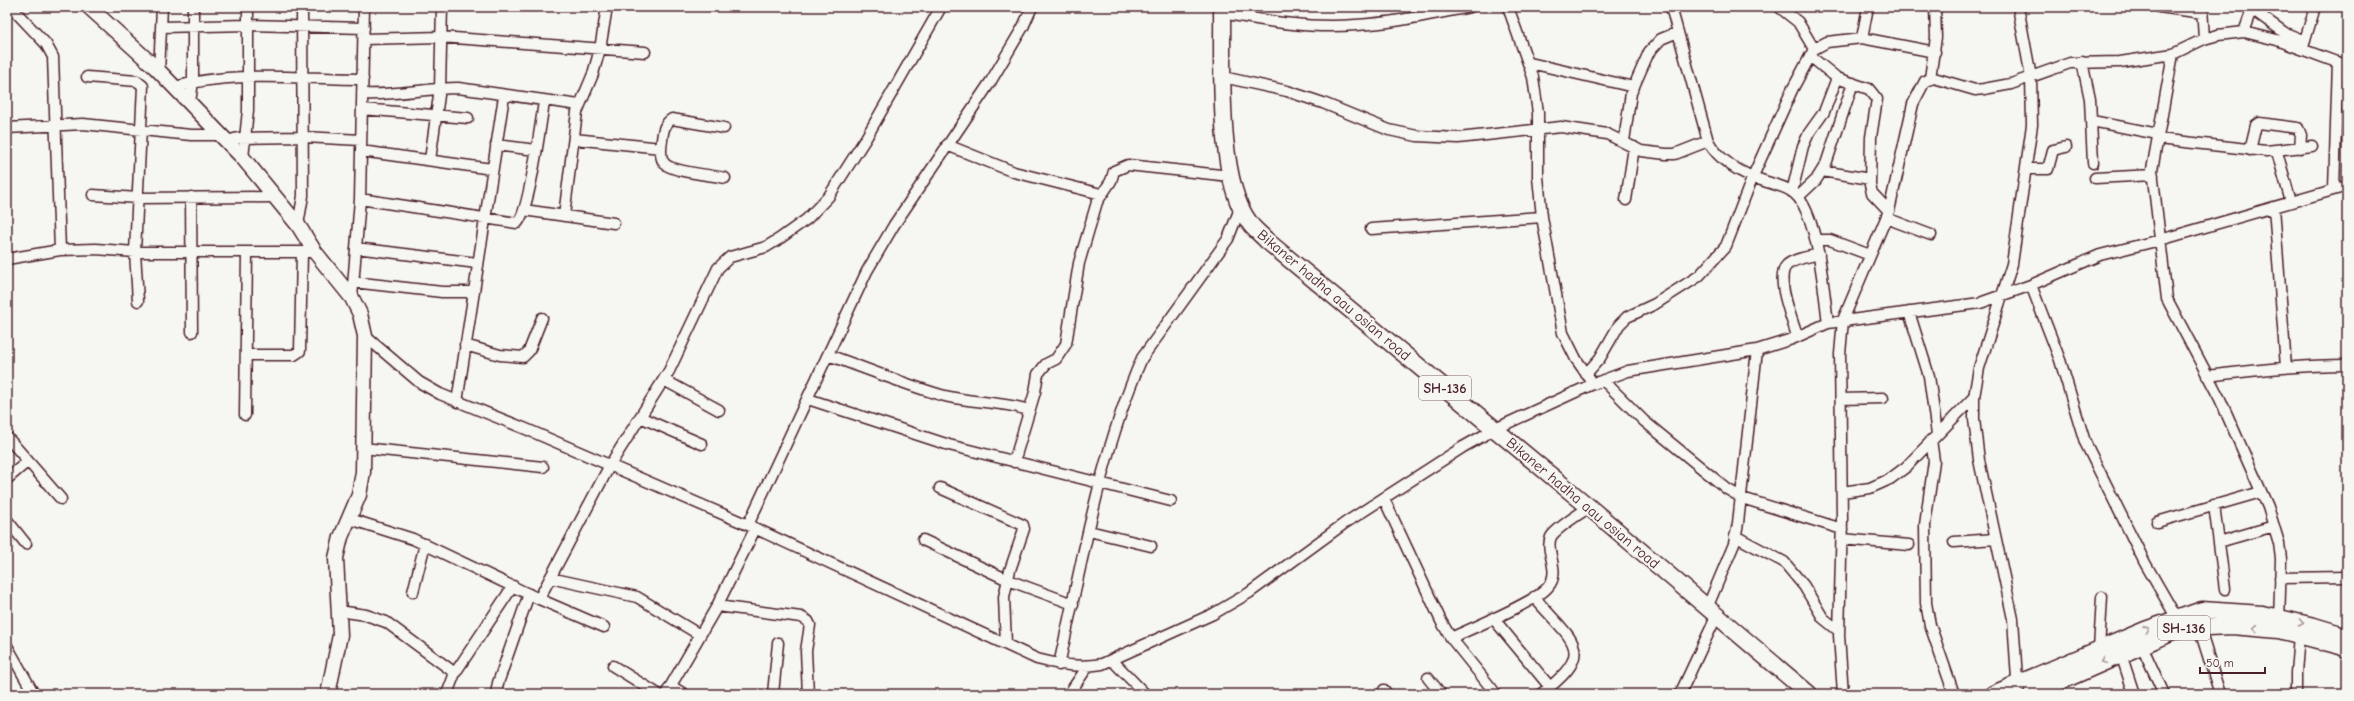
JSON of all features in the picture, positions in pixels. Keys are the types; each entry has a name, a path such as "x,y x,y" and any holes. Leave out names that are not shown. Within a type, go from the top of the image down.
{"main road":[{"name":"Bikaner hadha aau osian road","path":"1222,10 1225,140 1230,176 1241,206 1249,222 1266,240 1589,507 1809,694"},
{"name":"SH-136","path":"2032,694 2121,654 2202,610 2262,614 2299,635 2347,649"},
{"name":"SH-136","path":"1993,694 2018,689 2099,649 2180,623 2199,627 2279,624 2314,626 2347,636"}],"street":[{"path":"11,7 51,51 56,126 60,250"},
{"path":"89,7 175,87 243,158 298,226 308,252 352,298 360,314 365,336 364,448 361,484 350,519 341,537 336,558 340,635 328,694"},
{"path":"159,72 162,7"},
{"path":"190,102 193,82 193,7"},
{"path":"243,158 248,78 248,7"},
{"path":"298,226 303,196 304,137 302,7"},
{"path":"352,298 360,199 364,7"},
{"path":"430,160 440,88 442,7"},
{"path":"564,216 579,105 593,74 600,49 607,7"},
{"path":"539,599 610,465 664,380 718,268 730,257 766,247 779,239 807,219 828,196 866,138 941,7"},
{"path":"684,694 668,690 717,606 808,398 867,271 894,225 991,81 1023,27 1032,7"},
{"path":"1222,10 1287,24 1333,26 1364,24 1470,7"},
{"path":"1508,7 1530,63 1538,113 1538,178 1542,216 1562,333 1586,374 1598,382 1727,489 1742,498 1842,534 1909,545"},
{"path":"1672,7 1708,141 1715,154 1753,176 1795,194"},
{"path":"1779,7 1798,22 1812,52 1837,78 1869,89 1877,99 1870,137 1870,179 1872,193 1888,215 1931,235"},
{"path":"1862,38 1868,7"},
{"path":"1930,78 1935,52 1935,7"},
{"path":"2018,7 2031,77 2032,125 2012,264 1979,368 1974,397 1974,419 1979,460 2013,620 2018,689"},
{"path":"2159,7 2203,10 2204,39"},
{"path":"2304,45 2315,7"},
{"path":"2244,32 2250,8 2304,45 2342,64 2334,189"},
{"path":"162,27 248,25 364,28"},
{"path":"1624,141 1634,87 1655,43 1678,32"},
{"path":"1842,694 1839,631 1842,534 1842,320 1888,215 1913,104 1918,91 1925,81 1930,78 1975,90 2003,86 2031,77 2057,66 2082,62 2120,62 2174,54 2204,39 2218,35 2244,32 2256,33 2304,45"},
{"path":"364,39 441,37 645,52"},
{"path":"1586,374 1600,358 1620,324 1627,317 1655,304 1699,276 1714,261 1732,235 1753,176 1812,52 1827,42 1862,38 1935,52"},
{"path":"2174,54 2158,136 2153,175 2167,299 2220,399 2262,492 2274,526 2279,543 2279,624"},
{"path":"2082,62 2090,99 2093,164"},
{"path":"1530,63 1634,87"},
{"path":"1223,76 1287,91 1323,103 1389,130 1417,136 1458,138 1561,128 1607,134 1634,147 1652,153 1675,154 1708,141"},
{"path":"87,77 141,83 144,91 135,252 138,301"},
{"path":"175,87 193,82 248,78 363,79"},
{"path":"1828,323 1816,240 1795,194 1803,146 1809,133 1828,105 1837,78"},
{"path":"1795,194 1822,171 1835,143 1853,83"},
{"path":"362,94 394,95 440,88 474,90 544,102 579,105"},
{"path":"457,402 477,263 504,96"},
{"path":"360,199 517,223 524,210 544,102"},
{"path":"362,108 468,118"},
{"path":"724,128 672,119 664,127 661,148 662,158 665,164 673,168 725,178"},
{"path":"2092,121 2158,136 2250,150 2277,152 2312,146"},
{"path":"2250,150 2253,132 2256,125 2259,123 2298,128 2301,135 2300,148"},
{"path":"7,128 83,124 223,138 304,137 361,140"},
{"path":"574,139 661,148"},
{"path":"496,145 536,150"},
{"path":"947,145 1014,172 1101,194"},
{"path":"1626,200 1634,147"},
{"path":"2026,169 2048,169 2053,150 2066,147"},
{"path":"361,151 492,169"},
{"path":"2277,152 2291,202"},
{"path":"1014,462 1041,368 1056,359 1066,344 1079,263 1101,194 1108,187 1114,171 1128,165 1230,176"},
{"path":"1822,171 1870,179"},
{"path":"2095,178 2153,175"},
{"path":"365,336 419,382 457,402 526,428 752,527 1037,659 1059,665 1088,666 1112,660 1213,614 1249,593 1345,523 1456,451 1495,429 1598,382 1628,371 1757,350 1798,336 1828,323 1842,320 1966,306 2001,296 2031,285 2100,255 2160,240 2347,186"},
{"path":"93,195 138,198 274,197"},
{"path":"191,197 192,332"},
{"path":"1059,665 1100,484 1121,414 1142,358 1228,239 1241,206"},
{"path":"2274,207 2286,367"},
{"path":"524,210 614,223"},
{"path":"1371,229 1542,216"},
{"path":"1816,240 1830,240 1870,255"},
{"path":"356,248 477,263"},
{"path":"7,258 60,250 96,249 135,252 191,253 308,252"},
{"path":"245,415 247,252"},
{"path":"246,355 294,356 300,351 308,252"},
{"path":"1798,336 1784,290 1782,272 1786,266 1793,262 1819,254"},
{"path":"353,282 442,292 473,292"},
{"path":"2031,285 2060,360 2084,442 2145,563 2180,623"},
{"path":"1909,312 1929,376 1934,437 1934,461 1925,525 1926,604 1930,625 1954,694"},
{"path":"465,345 500,355 523,357 529,351 542,318"},
{"path":"1680,694 1712,612 1735,536 1742,498 1757,350"},
{"path":"828,355 941,395 962,400 997,402 1029,410"},
{"path":"2207,376 2286,367 2347,365"},
{"path":"664,380 718,410"},
{"path":"1842,492 1870,488 1890,479 1906,467 1974,397"},
{"path":"808,398 943,443 1171,501"},
{"path":"1841,399 1883,398"},
{"path":"640,417 702,444"},
{"path":"7,437 61,499"},
{"path":"364,448 543,468"},
{"path":"7,479 28,461"},
{"path":"940,488 1023,525 1024,529 1004,597 1006,644"},
{"path":"2157,522 2262,492"},
{"path":"1384,499 1441,621 1451,638 1496,694"},
{"path":"2214,506 2225,588"},
{"path":"1451,638 1534,597 1548,588 1552,581 1554,568 1549,545 1551,537 1589,507"},
{"path":"350,519 425,544 539,599 604,627"},
{"path":"7,520 26,544"},
{"path":"2219,542 2274,526"},
{"path":"1089,531 1151,546"},
{"path":"1735,536 1784,562 1804,586 1823,618 1839,631"},
{"path":"1954,542 1995,539"},
{"path":"923,540 1008,580 1073,604"},
{"path":"413,592 425,544"},
{"path":"2280,578 2347,577"},
{"path":"550,578 637,597 700,635"},
{"path":"447,694 455,673 513,586"},
{"path":"496,694 498,683 529,594"},
{"path":"1534,597 1576,647 1576,654 1571,668 1541,694"},
{"path":"2099,649 2102,597"},
{"path":"717,606 801,617 808,621 810,625 806,651 808,694"},
{"path":"339,611 366,615 386,622 455,673"},
{"path":"1493,618 1550,687"},
{"path":"2199,627 2220,694"},
{"path":"2296,694 2299,635"},
{"path":"772,694 778,643"},
{"path":"2141,644 2164,694"},
{"path":"7,646 34,694"},
{"path":"2121,654 2134,694"},
{"path":"1112,660 1145,694"},
{"path":"613,666 658,694"},
{"path":"1073,693 1088,666"},
{"path":"1428,678 1441,694"}]}
